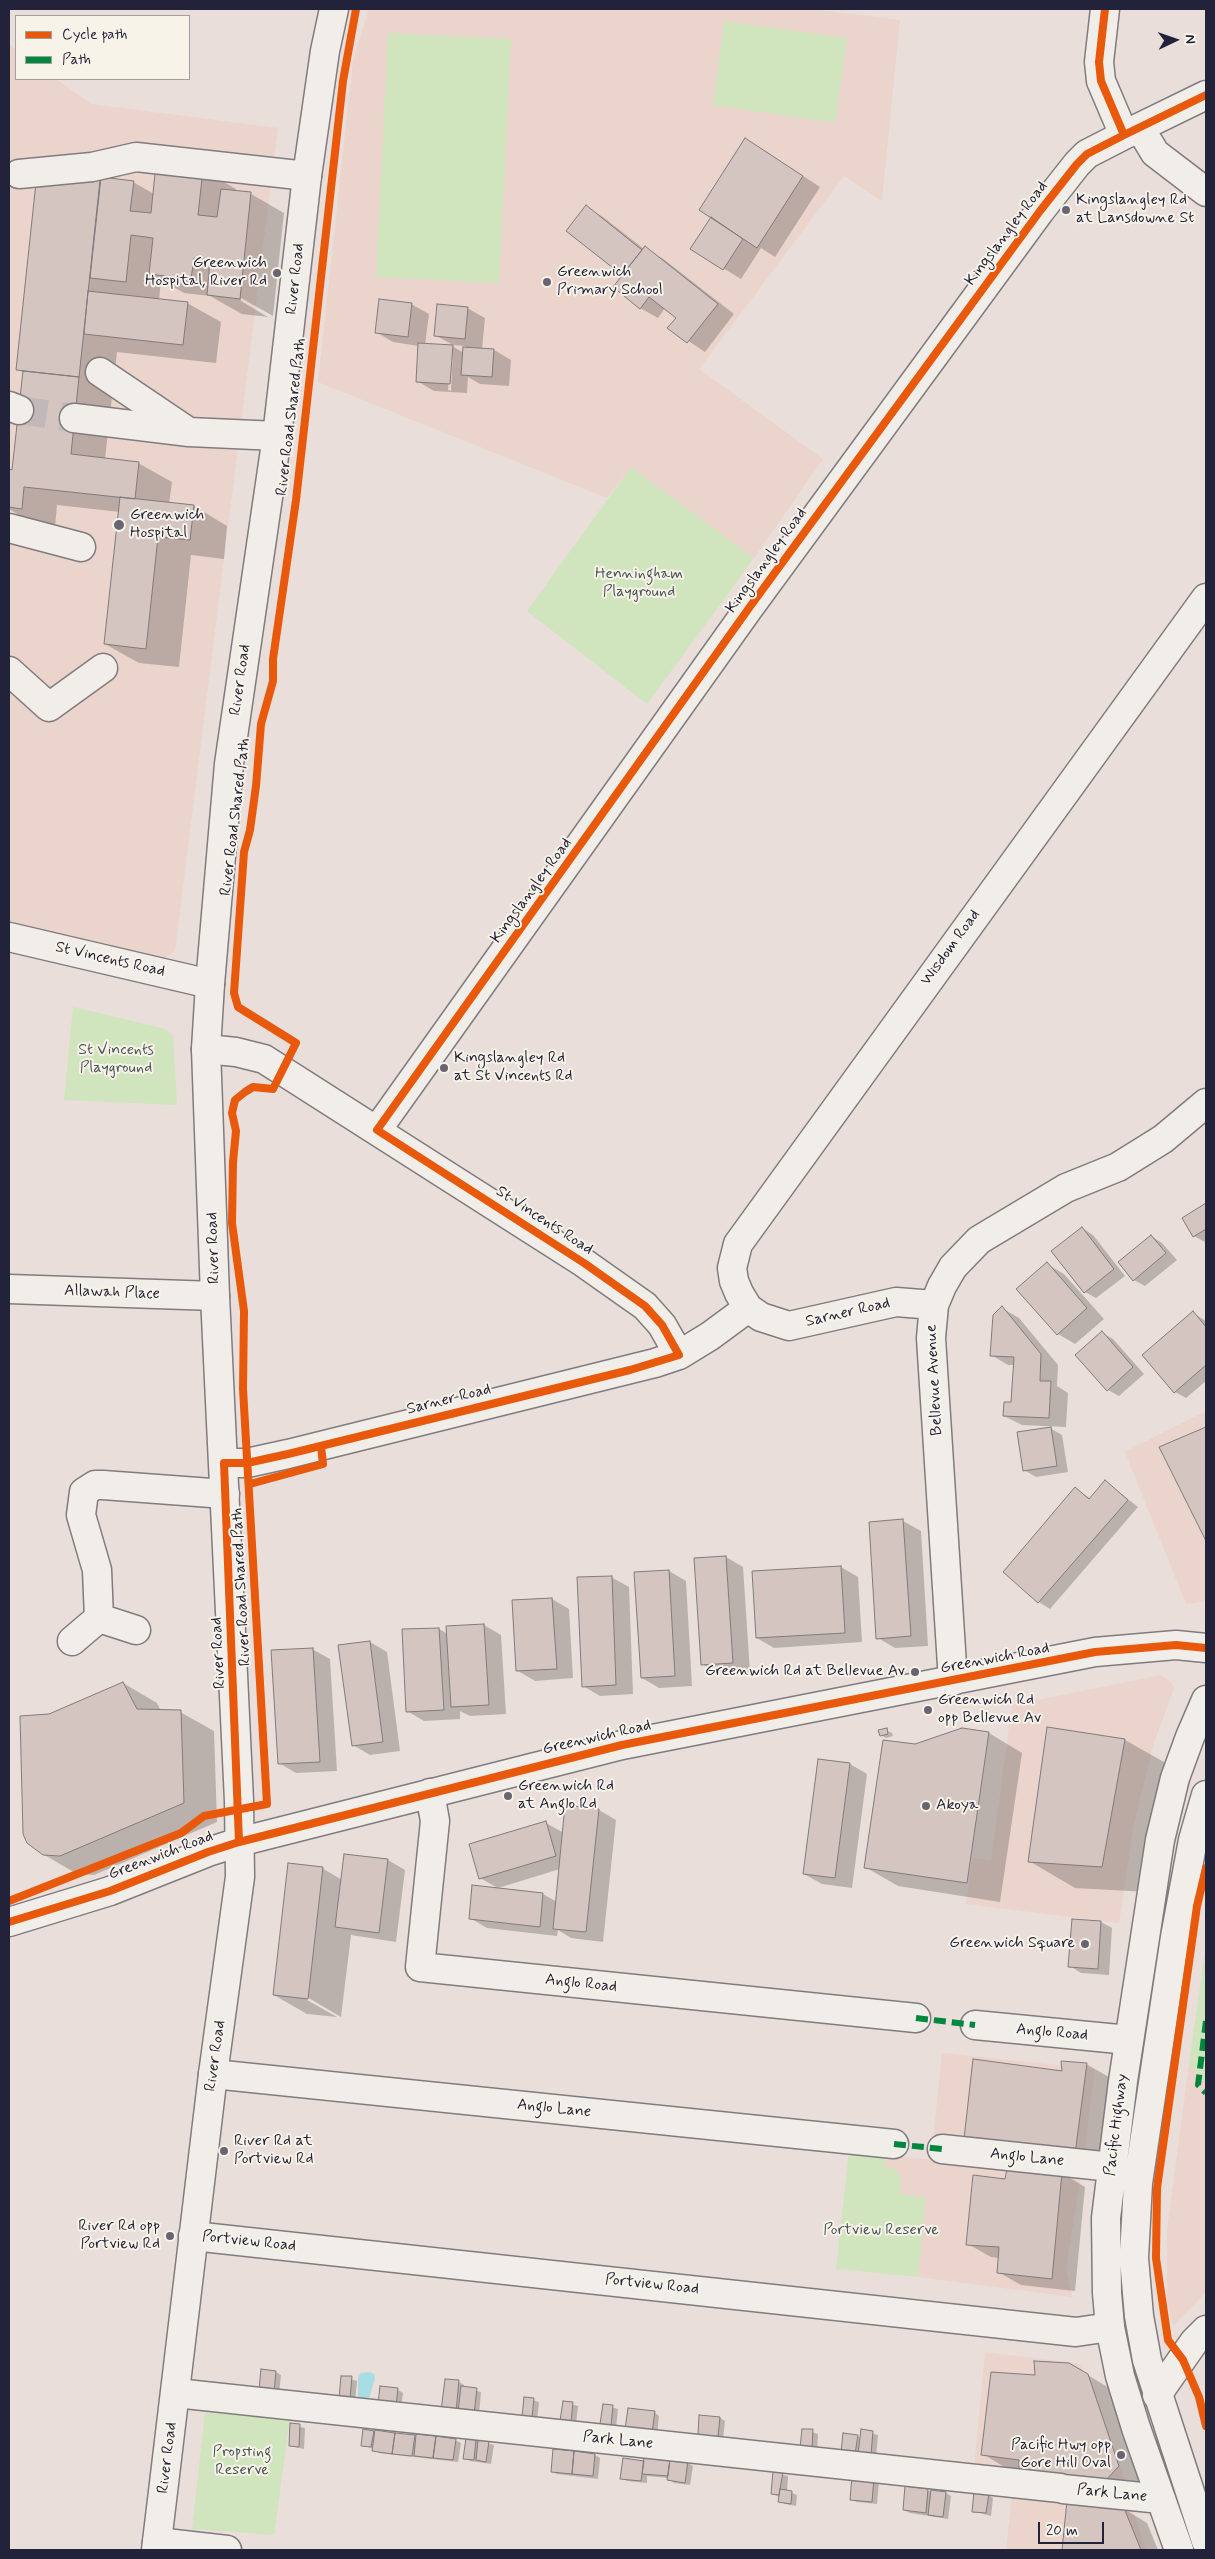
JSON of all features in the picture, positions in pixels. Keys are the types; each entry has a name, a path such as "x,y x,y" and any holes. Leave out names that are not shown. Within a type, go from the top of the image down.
{"street":[{"name":"River Road","path":"157,2546 213,2074 239,1888 239,1842 206,1049 210,984 229,764 277,436 306,176 325,51 334,9"},
{"path":"1105,9 1099,62 1101,81 1132,131 1155,153 1206,192"},
{"name":"Kingslangley Road","path":"377,1130 749,608 1040,211 1077,164 1087,154 1206,95"},
{"path":"19,174 92,167 136,157 306,176"},
{"path":"100,372 189,432"},
{"path":"74,418 189,432 277,436"},
{"path":"9,528 81,547"},
{"name":"Wisdom Road","path":"748,1308 738,1294 734,1280 733,1262 738,1244 1206,598"},
{"path":"9,671 49,708 103,668"},
{"name":"St Vincents Road","path":"9,937 210,984"},
{"name":"St Vincents Road","path":"206,1049 236,1052 264,1059 584,1263 645,1306 662,1325 679,1354"},
{"name":"Bellevue Avenue","path":"953,1681 931,1338 934,1304 953,1267 979,1240 1066,1188 1118,1167 1163,1138 1206,1103"},
{"name":"Allawah Place","path":"9,1289 215,1296"},
{"name":"Sarner Road","path":"224,1463 247,1463 296,1452 630,1370 679,1354 710,1336 748,1308 761,1317 789,1326 896,1302 934,1304"},
{"path":"99,1618 97,1570 81,1516 84,1492 95,1486 103,1485 225,1494"},
{"path":"99,1618 136,1630"},
{"path":"72,1641 99,1618"},
{"name":"Greenwich Road","path":"9,1922 110,1892 208,1852 239,1842 622,1745 1095,1652 1176,1645 1206,1648"},
{"name":"Pacific Highway","path":"1179,2550 1120,2376 1110,2327 1105,2244 1112,2167 1129,2040 1160,1840 1175,1778 1206,1700"},
{"name":"Anglo Road","path":"430,1793 436,1821 420,1967 916,2018"},
{"name":"Pacific Highway","path":"1206,1795 1183,1888 1135,2215 1134,2258 1139,2316 1147,2360 1206,2541"},
{"name":"Anglo Road","path":"975,2026 1129,2040"},
{"name":"Anglo Lane","path":"213,2074 894,2144"},
{"name":"Anglo Lane","path":"942,2149 1112,2167"},
{"name":"Portview Road","path":"193,2236 1076,2332 1110,2327"},
{"path":"1157,2395 1194,2342 1206,2330"},
{"name":"Park Lane","path":"176,2393 1161,2499"},
{"path":"157,2546 227,2550"}],"shaded area":[{"name":"Greenwich Primary School","path":"369,9 809,9 900,20 882,201 844,176 699,369 823,459 754,558 631,467 607,498 318,382 353,61"},
{"name":"Greenwich Hospital","path":"9,45 15,49 15,80 57,80 91,104 278,128 175,951 164,958 9,922"},
{"path":"1206,1411 1206,1601 1186,1604 1125,1452"},
{"path":"1161,1675 1171,1682 1174,1688 1154,1743 1134,1824 1119,1923 966,1904 973,1858 991,1860 1012,1705"},
{"path":"942,2053 1095,2069 1084,2157 933,2140"},
{"path":"1189,2064 1206,2083 1206,2292 1173,2326 1167,2301 1167,2230"},
{"path":"886,2155 1081,2176 1066,2269 1072,2297 918,2277 926,2198 900,2194 885,2168"},
{"path":"985,2352 1081,2364 1127,2485 974,2469"},
{"path":"1012,2495 1132,2507 1146,2550 1006,2550"}],"green space":[{"path":"724,21 847,38 835,123 713,105"},
{"path":"388,33 511,39 499,283 376,277"},
{"name":"Henningham Playground","path":"631,467 754,558 647,704 527,611"},
{"name":"St Vincents Playground","path":"73,1007 166,1029 173,1036 177,1105 64,1100"},
{"path":"1206,1945 1206,2083 1189,2064"},
{"name":"Portview Reserve","path":"849,2151 886,2155 885,2168 893,2168 901,2175 900,2194 926,2198 918,2277 836,2269"},
{"name":"Propsting Reserve","path":"205,2413 290,2418 274,2535 192,2529"}],"water":[{"path":"370,2372 374,2374 375,2378 369,2399 367,2401 358,2399 358,2377 361,2373"}],"building":[{"path":"745,138 803,176 757,248 699,210"},
{"path":"156,164 203,169 198,215 217,217 221,189 251,192 240,299 207,295 210,260 194,258 191,279 149,274 153,238 131,235 126,282 90,278 101,177 134,181 130,211 151,213"},
{"path":"37,173 100,180 79,377 16,370"},
{"path":"586,205 642,250 622,275 566,231"},
{"path":"711,217 743,239 723,270 690,249"},
{"path":"645,246 718,304 687,343 667,328 676,318 649,297 640,309 613,287"},
{"path":"88,291 188,302 183,345 84,334"},
{"path":"379,299 412,303 408,337 375,333"},
{"path":"437,304 468,307 465,339 434,336"},
{"path":"418,343 453,345 450,384 416,382"},
{"path":"463,347 494,349 492,377 461,375"},
{"path":"23,371 79,377 71,454 139,462 135,499 24,487 22,509 9,507 9,469 12,470"},
{"path":"120,497 194,505 190,540 158,537 146,649 104,644"},
{"path":"1206,1203 1206,1229 1193,1237 1182,1218"},
{"path":"1082,1227 1114,1269 1084,1293 1051,1251"},
{"path":"1151,1235 1166,1253 1133,1281 1118,1262"},
{"path":"1047,1262 1087,1308 1057,1335 1016,1289"},
{"path":"1002,1306 1041,1354 1040,1381 1051,1381 1049,1418 1003,1416 1004,1402 1011,1402 1014,1357 990,1356 993,1315"},
{"path":"1193,1311 1206,1327 1206,1365 1174,1393 1142,1355"},
{"path":"1102,1331 1133,1367 1107,1391 1075,1355"},
{"path":"1051,1427 1057,1466 1023,1471 1017,1432"},
{"path":"1206,1427 1206,1541 1159,1447"},
{"path":"1105,1480 1128,1500 1038,1603 1003,1572 1075,1487 1089,1499"},
{"path":"903,1519 911,1636 876,1639 869,1522"},
{"path":"726,1556 733,1663 701,1665 694,1558"},
{"path":"841,1566 845,1633 756,1638 752,1571"},
{"path":"669,1570 675,1676 641,1678 634,1572"},
{"path":"612,1576 616,1685 582,1687 577,1577"},
{"path":"552,1598 557,1669 516,1671 512,1600"},
{"path":"484,1624 489,1705 451,1707 446,1626"},
{"path":"439,1628 444,1710 406,1712 402,1629"},
{"path":"370,1641 383,1742 352,1746 338,1645"},
{"path":"313,1648 320,1762 278,1764 271,1650"},
{"path":"123,1682 137,1709 181,1710 184,1803 60,1856 43,1855 27,1843 23,1834 20,1716 49,1714"},
{"path":"1047,1727 1125,1739 1102,1867 1028,1862"},
{"path":"887,1728 888,1734 880,1736 878,1730"},
{"name":"Akoya","path":"962,1728 989,1732 967,1883 864,1868 883,1740 915,1744"},
{"path":"818,1759 850,1763 835,1878 803,1874"},
{"path":"565,1805 599,1809 586,1932 553,1929"},
{"path":"546,1821 556,1856 479,1879 469,1844"},
{"path":"344,1854 388,1859 379,1933 335,1927"},
{"path":"288,1863 323,1867 308,1999 273,1995"},
{"path":"472,1885 543,1893 540,1927 469,1919"},
{"name":"Greenwich Square","path":"1072,1919 1101,1921 1098,1969 1068,1967"},
{"path":"973,2059 1062,2071 1061,2061 1087,2063 1075,2154 964,2139"},
{"path":"1007,2169 1062,2172 1052,2279 997,2273 999,2247 966,2245 973,2175 1005,2179"},
{"path":"1034,2361 1069,2363 1088,2374 1119,2466 1105,2481 1019,2474 1019,2460 981,2455 991,2372 1035,2375"},
{"path":"261,2369 276,2371 274,2392 259,2390"},
{"path":"341,2376 352,2376 350,2399 339,2399"},
{"path":"445,2379 459,2380 456,2412 441,2411"},
{"path":"380,2386 398,2388 396,2406 378,2404"},
{"path":"461,2386 477,2388 474,2414 458,2412"},
{"path":"524,2397 534,2398 532,2418 522,2417"},
{"path":"563,2401 573,2402 571,2422 560,2421"},
{"path":"603,2404 613,2405 611,2426 600,2424"},
{"path":"628,2408 655,2411 652,2433 625,2430"},
{"path":"699,2415 720,2417 718,2437 698,2435"},
{"path":"290,2423 300,2424 299,2447 289,2446"},
{"path":"363,2429 374,2431 371,2447 361,2446"},
{"path":"802,2429 813,2429 812,2449 800,2448"},
{"path":"861,2429 873,2431 871,2455 858,2454"},
{"path":"375,2430 395,2433 392,2454 372,2451"},
{"path":"395,2433 415,2435 412,2456 392,2454"},
{"path":"843,2433 858,2435 855,2454 841,2452"},
{"path":"416,2434 436,2436 433,2458 414,2456"},
{"path":"436,2436 456,2439 453,2460 433,2458"},
{"path":"466,2438 476,2440 474,2460 463,2459"},
{"path":"478,2440 489,2441 486,2462 476,2460"},
{"path":"553,2449 574,2451 572,2474 551,2472"},
{"path":"574,2451 595,2454 593,2476 572,2474"},
{"path":"644,2457 670,2459 668,2476 642,2474"},
{"path":"623,2458 644,2461 641,2481 620,2479"},
{"path":"670,2459 688,2461 685,2483 667,2480"},
{"path":"773,2471 783,2472 779,2495 771,2494"},
{"path":"852,2476 874,2478 872,2502 850,2500"},
{"path":"905,2486 928,2489 926,2513 903,2510"},
{"path":"780,2489 792,2491 791,2504 778,2502"},
{"path":"931,2490 946,2492 943,2517 928,2515"},
{"path":"974,2492 989,2493 986,2513 972,2512"},
{"path":"1067,2501 1124,2508 1141,2550 1062,2550"}],"tunnel":[{"path":"19,410 74,418"}],"marked path":[{"path":"916,2018 975,2025"},
{"path":"1206,2021 1198,2085 1206,2093"},
{"path":"894,2144 942,2149"}],"cycle path":[{"name":"River Road Shared Path","path":"9,1901 181,1833 204,1816 267,1804 243,1389 244,1311 232,1223 233,1162 236,1131 232,1113 235,1100 253,1087 273,1089 296,1043 238,1007 234,993 244,852 250,830 256,786 261,724 273,681 273,659 296,500 343,81 356,9"},
{"path":"1105,9 1099,62 1101,81 1124,135"},
{"name":"River Road Shared Path","path":"239,1842 224,1463 247,1463 288,1454 630,1370 679,1355 662,1325 645,1306 584,1263 377,1130 749,608 1040,211 1077,164 1087,154 1206,95"},
{"path":"250,1484 323,1464 321,1446"},
{"path":"9,1922 110,1891 208,1852 239,1842 622,1745 1095,1652 1176,1645 1206,1648"},
{"path":"1206,1868 1197,1906 1157,2188 1156,2258 1168,2340 1183,2360 1199,2397 1206,2426"}],"place":[{"name":"Kingslangley Rd at Lansdowne St","path":"1066,210"},
{"name":"Greenwich Hospital, River Rd","path":"277,273"},
{"name":"Greenwich Primary School","path":"547,282"},
{"name":"Greenwich Hospital","path":"119,525"},
{"name":"Kingslangley Rd at St Vincents Rd","path":"444,1068"},
{"name":"Greenwich Rd at Bellevue Av","path":"915,1672"},
{"name":"Greenwich Rd opp Bellevue Av","path":"928,1710"},
{"name":"Greenwich Rd at Anglo Rd","path":"508,1796"},
{"name":"Akoya","path":"926,1806"},
{"name":"Greenwich Square","path":"1085,1944"},
{"name":"River Rd at Portview Rd","path":"224,2151"},
{"name":"River Rd opp Portview Rd","path":"170,2236"},
{"name":"Pacific Hwy opp Gore Hill Oval","path":"1121,2455"}]}
